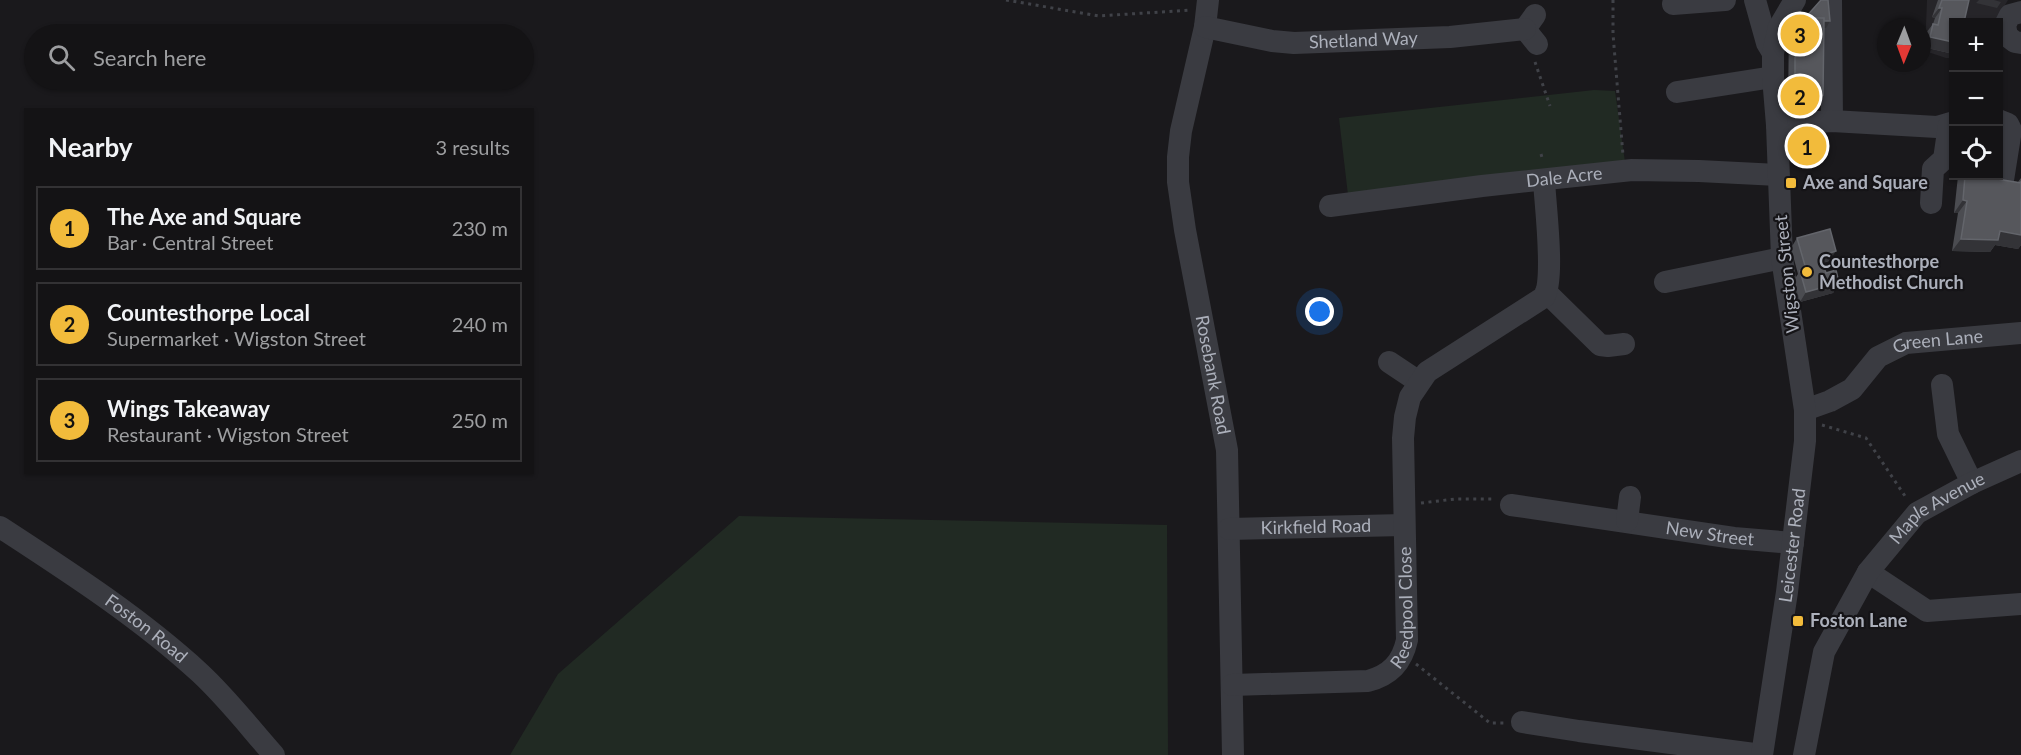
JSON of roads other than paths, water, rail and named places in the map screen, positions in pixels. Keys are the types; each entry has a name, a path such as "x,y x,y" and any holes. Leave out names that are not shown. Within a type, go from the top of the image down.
{"street":[{"path":"1673,4 1725,0"},
{"path":"1755,0 1767,43 1773,53"},
{"name":"Wigston Street","path":"1795,0 1779,27 1773,53 1773,77 1782,258 1800,373"},
{"path":"1831,0 1832,121"},
{"path":"2010,45 2005,25 2010,15 2019,8"},
{"name":"Shetland Way","path":"1207,12 1272,41 1294,43 1450,37 1533,29"},
{"name":"Rosebank Road","path":"1207,12 1181,131 1178,182 1227,450 1233,755"},
{"path":"1677,92 1773,77"},
{"path":"1777,125 1832,121 1937,127 1949,124"},
{"path":"1978,180 1994,186 1999,185 2003,180 2011,130 2008,124 2003,122"},
{"path":"1931,203 1933,169 1944,159 1950,126"},
{"name":"Dale Acre","path":"1345,211 1482,186 1624,171 1699,171 1778,176"},
{"path":"1544,180 1548,256 1546,292 1600,345 1624,344"},
{"path":"1665,282 1782,258"},
{"name":"Reedpool Close","path":"1232,685 1368,681 1390,672 1404,654 1407,640 1403,438 1410,397 1427,372 1544,297 1546,292"},
{"name":"Green Lane","path":"1805,416 1852,389 1878,357 1906,343 1953,337 2021,333"},
{"path":"1389,362 1419,382"},
{"name":"Leicester Road","path":"1762,755 1793,543 1805,416 1800,373"},
{"path":"1950,397 1948,434 1972,483"},
{"name":"Maple Avenue","path":"1804,755 1824,652 1868,572 1917,513 1972,483 2021,461"},
{"path":"1627,521 1630,496"},
{"name":"New Street","path":"1511,506 1734,538 1793,543"},
{"name":"Kirkfield Road","path":"1229,529 1404,515"},
{"name":"Foston Road","path":"0,527 146,627 202,675 274,755"},
{"path":"1868,572 1927,611 2021,604"},
{"path":"1522,722 1762,755"}],"place":[{"name":"Wings Takeaway","path":"1800,34"},
{"name":"Countesthorpe Local","path":"1800,96"},
{"name":"The Axe and Square","path":"1807,146"},
{"name":"Axe and Square","path":"1791,183"},
{"name":"Countesthorpe Methodist Church","path":"1807,272"},
{"name":"Foston Lane","path":"1798,621"}]}
